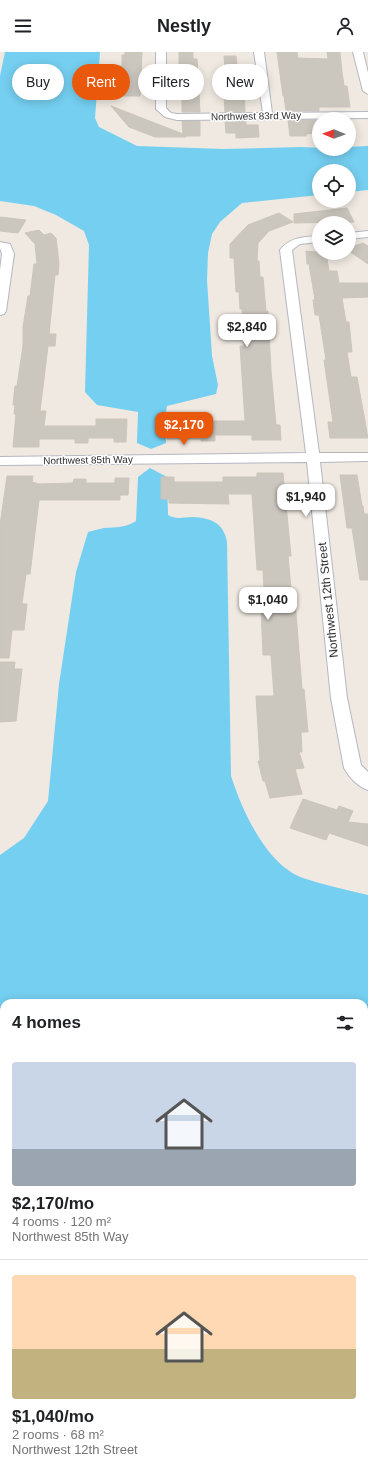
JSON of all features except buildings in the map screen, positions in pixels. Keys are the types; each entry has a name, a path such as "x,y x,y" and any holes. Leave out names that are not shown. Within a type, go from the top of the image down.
{"street":[{"name":"Northwest 83rd Way","path":"161,52 161,109 168,115 177,117 368,115"},
{"path":"259,52 268,116"},
{"path":"358,52 368,91"},
{"path":"356,235 368,234"},
{"name":"Northwest 12th Street","path":"312,240 290,244 286,250 312,457 339,698 353,768 368,783"},
{"path":"0,311 8,254 3,245"},
{"name":"Northwest 85th Way","path":"0,461 368,457"}],"water":[{"path":"5,52 100,52 99,64 72,64 72,100 96,100 95,118 99,127 137,146 223,149 312,147 312,156 356,156 356,147 368,146 368,190 356,191 356,164 312,164 312,196 242,203 220,222 212,234 208,253 207,280 212,356 218,385 216,394 167,406 165,417 166,443 151,449 137,443 138,412 97,405 85,392 89,245 84,231 56,215 34,206 0,201 0,76"},
{"path":"150,468 167,477 168,515 171,517 193,517 211,520 223,530 227,542 231,776 249,820 257,835 278,861 290,871 303,878 368,895 368,999 0,999 0,855 24,838 48,801 59,684 76,572 88,532 104,528 124,526 136,521 138,477"}]}
